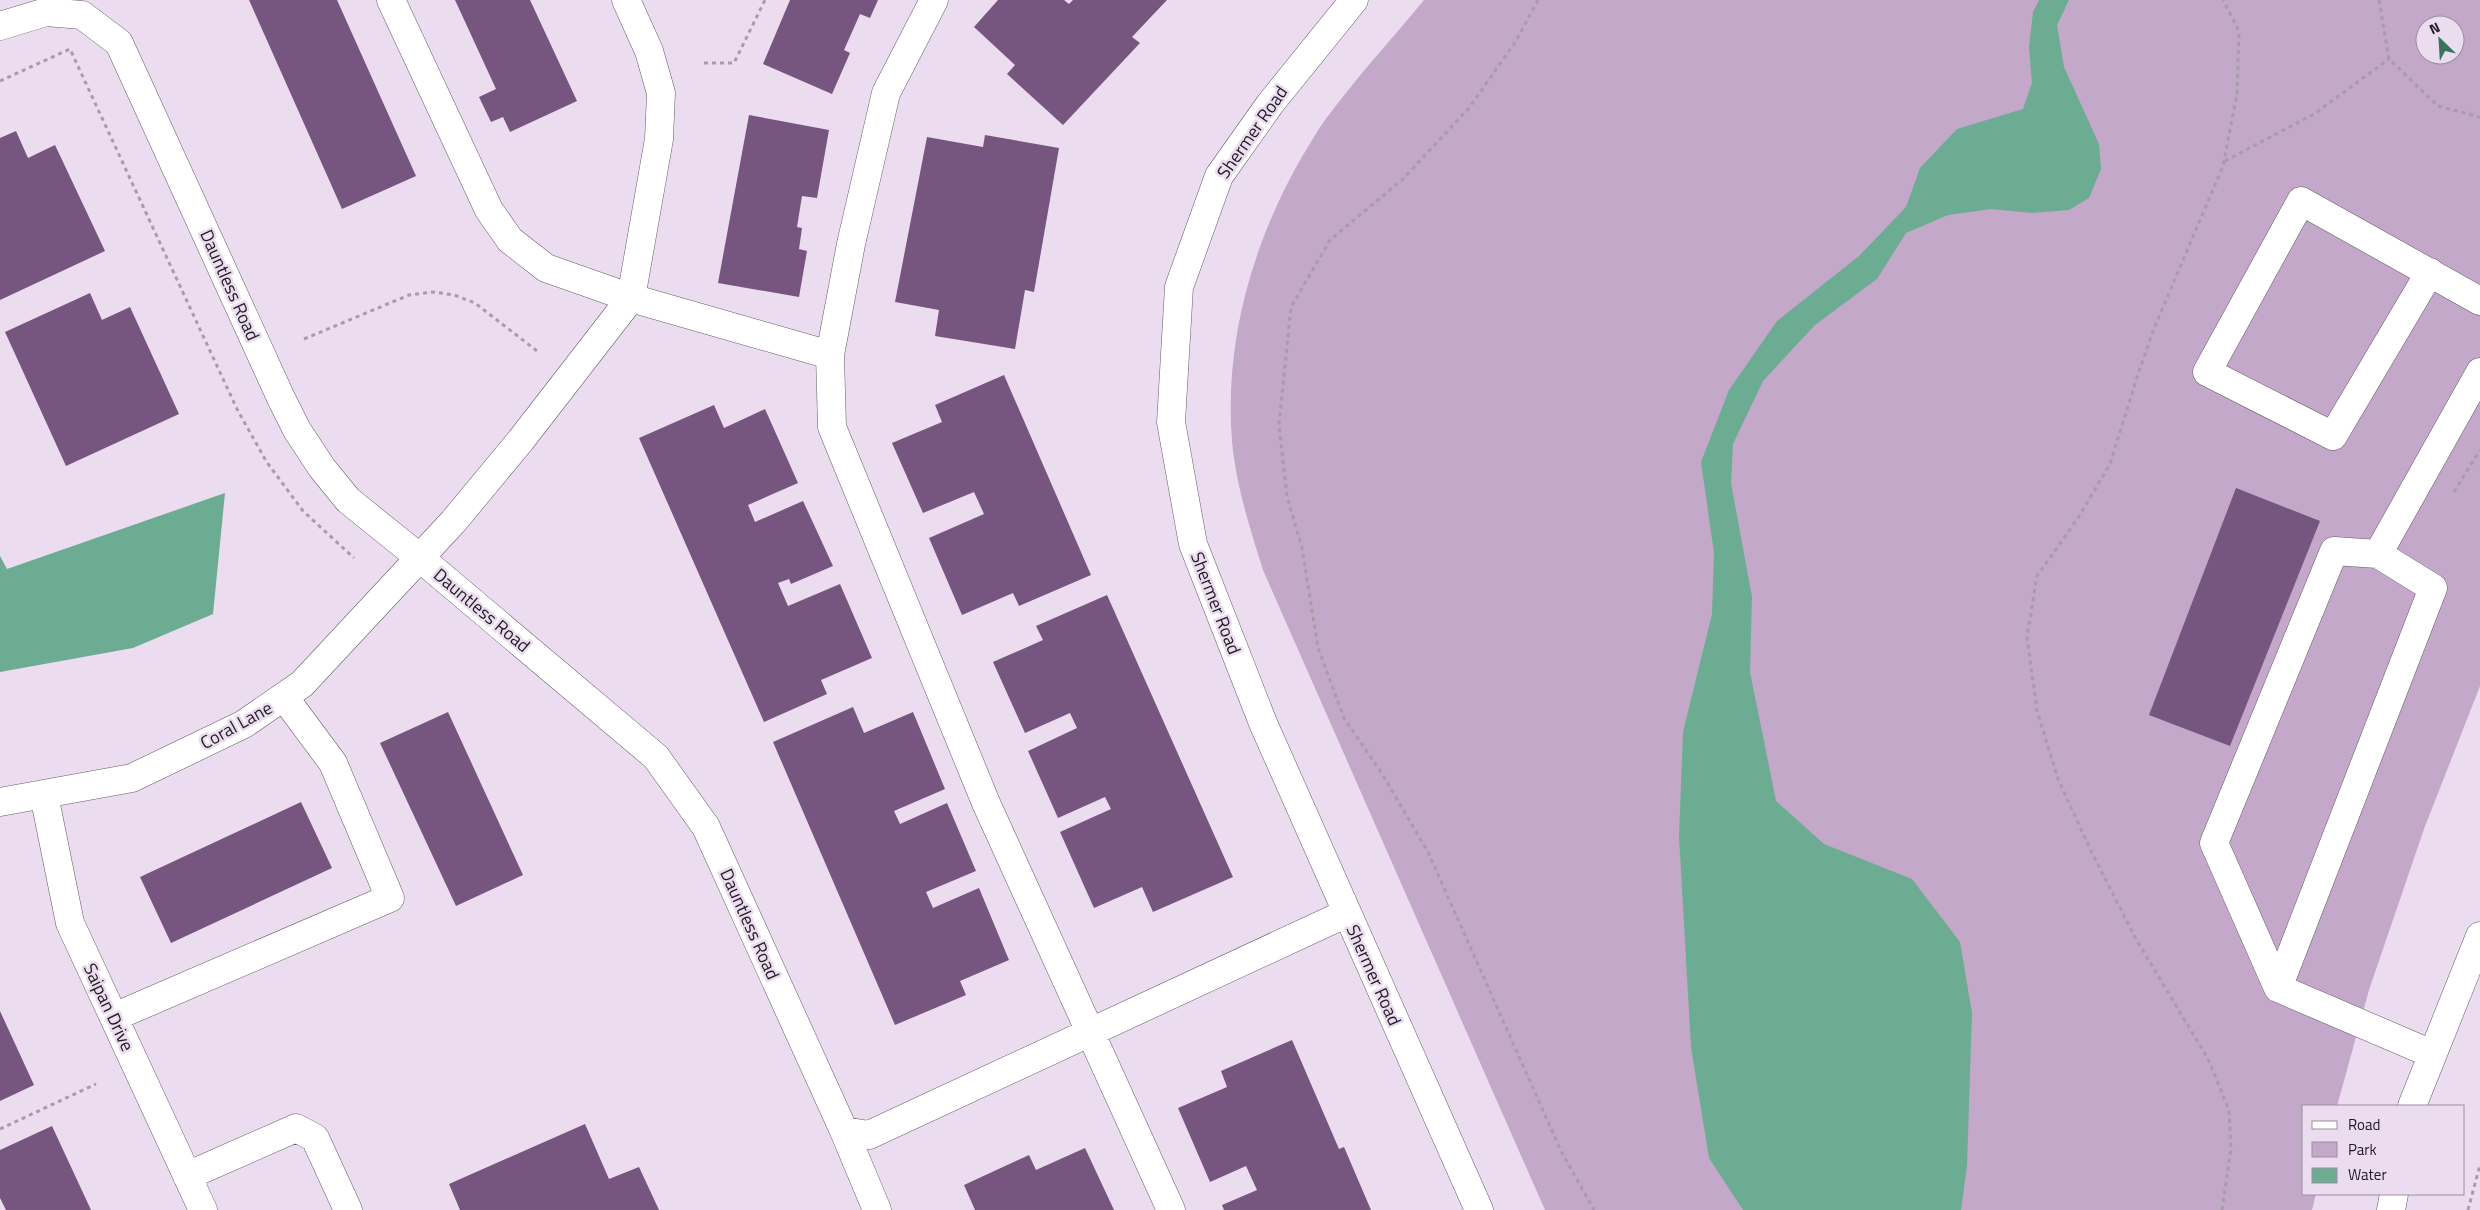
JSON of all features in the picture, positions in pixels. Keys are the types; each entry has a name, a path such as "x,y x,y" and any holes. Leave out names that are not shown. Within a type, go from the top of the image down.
{"street":[{"path":"391,0 489,210 510,240 546,268 631,298 830,355"},
{"path":"626,0 649,51 661,93 659,139 631,298"},
{"path":"934,0 886,93 851,244 830,355 832,427 986,803 1171,1210"},
{"name":"Shermer Road","path":"1354,0 1270,104 1219,176 1179,287 1171,422 1193,544 1263,723 1479,1210"},
{"name":"Dauntless Road","path":"0,26 46,12 82,15 119,43 297,430 322,468 348,500 420,558 656,757 706,828 844,1131 877,1210"},
{"path":"2430,272 2333,436 2207,372 2301,201 2430,272 2480,301"},
{"path":"2453,286 2480,279"},
{"name":"Coral Lane","path":"0,802 132,778 223,736 302,684 420,558 522,440 631,298"},
{"path":"2378,554 2480,372"},
{"path":"2278,988 2433,588 2378,554 2334,551 2214,842 2278,988 2432,1054"},
{"path":"114,1017 390,898 333,763 284,697"},
{"name":"Saipan Drive","path":"44,794 70,923 203,1210"},
{"path":"844,1131 869,1135 1347,913"},
{"path":"2412,1105 2480,936"},
{"path":"187,1176 296,1128 315,1138 348,1210"},
{"path":"2391,1210 2394,1195"}],"path":[{"path":"704,63 734,63 765,0"},
{"path":"1538,0 1516,41 1469,108 1403,179 1330,240 1291,307 1279,425 1288,496 1302,548 1318,648 1344,718 1381,772 1428,852 1562,1151 1594,1210"},
{"path":"2222,1210 2231,1149 2230,1110 2208,1059 2131,931 2092,853 2058,778 2036,711 2027,637 2037,576 2078,518 2110,464 2155,326 2224,162 2238,94 2239,31 2223,0"},
{"path":"2379,0 2389,59 2438,106 2480,117"},
{"path":"0,81 70,49 237,409 266,462 302,511 354,558"},
{"path":"2224,162 2314,114 2389,59"},
{"path":"304,339 409,295 434,292 454,295 475,303 537,351"},
{"path":"2480,450 2476,457 2480,459"},
{"path":"0,1129 96,1084"},
{"path":"2468,1210 2480,1165"}],"green space":[{"path":"1424,0 2480,0 2480,686 2424,829 2369,990 2337,1105 2302,1105 2302,1195 2316,1195 2312,1210 1545,1210 1263,570 1240,491 1232,441 1231,404 1233,366 1238,329 1246,293 1256,257 1285,188 1322,124"}],"water":[{"path":"2039,0 2069,0 2057,25 2064,67 2099,144 2101,169 2089,198 2069,210 2032,213 1991,209 1948,215 1906,233 1877,279 1815,325 1763,381 1733,444 1731,483 1752,597 1750,672 1776,801 1824,844 1912,879 1960,942 1972,1013 1967,1166 1961,1210 1743,1210 1709,1158 1691,1047 1679,836 1683,732 1712,614 1714,553 1701,462 1729,390 1777,321 1859,256 1906,207 1920,168 1957,129 2023,109 2032,83 2029,47 2033,12"},
{"path":"225,493 213,614 133,648 0,672 0,556 7,569"}],"building":[{"path":"249,0 337,0 416,176 342,209"},
{"path":"455,0 530,0 577,101 510,132 503,117 491,122 479,97 496,89"},
{"path":"790,0 878,0 870,18 860,14 844,50 850,53 832,94 763,64"},
{"path":"998,0 1064,0 1069,4 1073,0 1167,0 1132,37 1140,43 1063,125 1007,74 1015,65 974,27"},
{"path":"749,115 829,130 817,198 802,196 797,227 802,228 799,249 807,251 799,297 718,283"},
{"path":"16,131 28,158 55,145 105,251 0,300 0,138"},
{"path":"985,135 1059,148 1034,292 1025,290 1015,349 935,336 939,310 895,302 927,137 983,147"},
{"path":"90,293 102,320 130,307 179,414 66,466 5,332"},
{"path":"1004,375 1091,575 1019,606 1013,593 962,615 929,538 984,514 974,492 923,513 892,443 942,422 935,405"},
{"path":"714,405 724,428 765,409 798,483 748,505 755,522 803,501 833,566 791,584 789,579 778,583 788,606 840,584 872,658 821,680 827,694 764,722 639,438"},
{"path":"2236,488 2320,521 2230,746 2149,715"},
{"path":"1107,595 1233,877 1153,912 1142,887 1094,908 1060,832 1111,809 1105,797 1058,818 1028,751 1077,728 1070,713 1025,733 993,662 1043,640 1036,626"},
{"path":"853,707 864,733 913,712 945,789 894,811 900,824 947,803 976,871 926,892 933,908 979,888 1009,960 960,981 966,995 895,1025 773,742"},
{"path":"448,712 523,875 456,906 380,743"},
{"path":"301,802 332,868 171,943 140,877"},
{"path":"0,1011 34,1085 0,1101"},
{"path":"1292,1040 1339,1149 1344,1147 1371,1210 1224,1210 1222,1205 1257,1190 1246,1166 1210,1182 1178,1108 1227,1087 1221,1071"},
{"path":"585,1124 609,1179 639,1167 659,1210 460,1210 449,1184"},
{"path":"52,1126 91,1210 6,1210 0,1198 0,1150"},
{"path":"1085,1148 1114,1210 975,1210 964,1185 1029,1155 1036,1170"}]}
